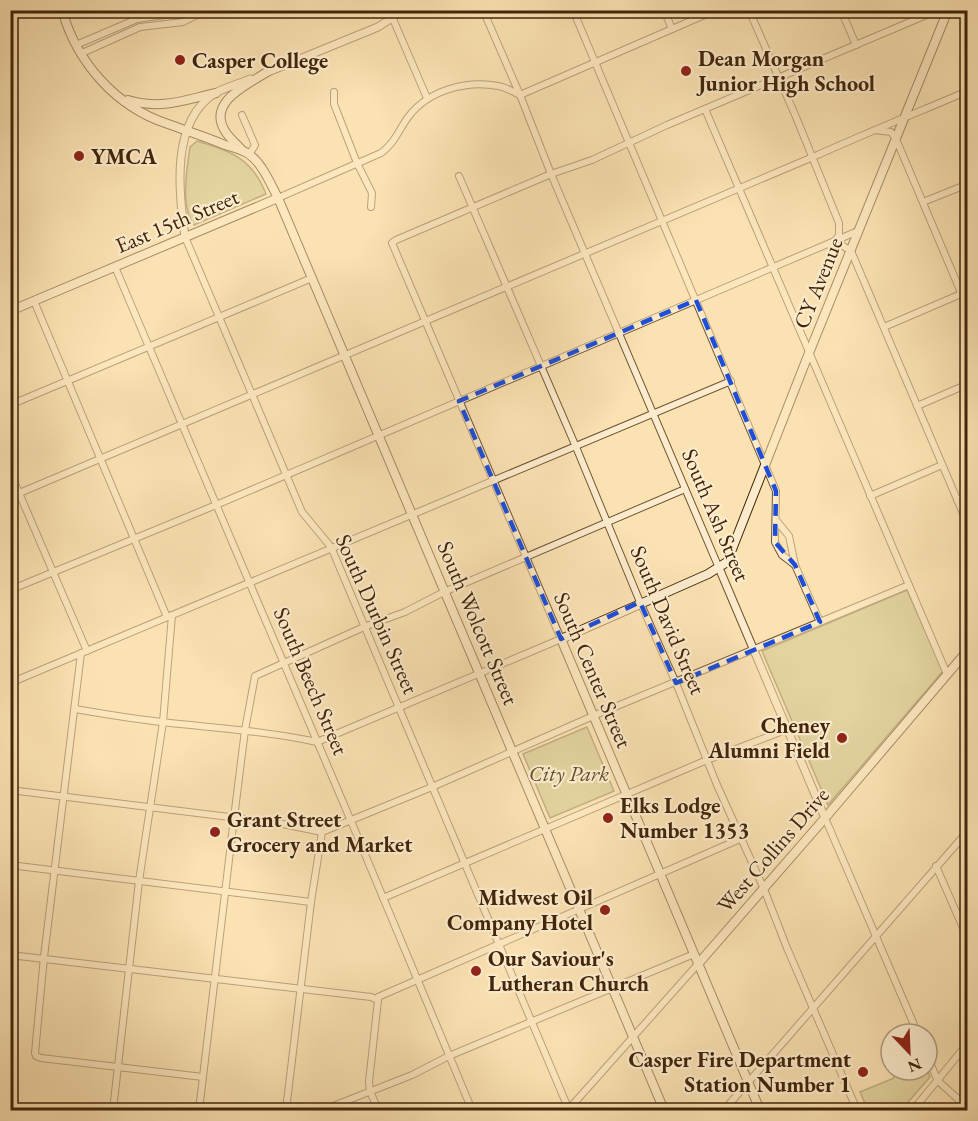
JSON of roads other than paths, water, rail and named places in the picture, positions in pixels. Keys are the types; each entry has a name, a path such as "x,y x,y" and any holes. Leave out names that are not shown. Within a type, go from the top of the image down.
{"main road":[{"name":"South Wolcott Street","path":"62,10 78,49 96,76 120,97 143,114 246,153 265,172 514,752 664,1110"},
{"name":"CY Avenue","path":"719,568 728,561 809,352 948,10"},
{"path":"246,153 225,132 221,123 221,111 227,97 267,72"},
{"path":"120,97 161,106 216,93"},
{"name":"East 15th Street","path":"10,311 278,198"},
{"path":"561,639 719,568"},
{"name":"South Center Street","path":"561,639 760,1110"},
{"name":"West Collins Drive","path":"698,964 968,650"}],"street":[{"path":"78,49 137,19 197,10"},
{"path":"78,49 140,27 183,22 207,10"},
{"path":"216,93 378,27 404,10"},
{"name":"South Ash Street","path":"483,10 913,1022"},
{"path":"573,10 765,463 776,491 775,542 782,555 795,565"},
{"path":"664,10 672,29"},
{"path":"393,19 427,98 469,84 500,86 520,94 716,10"},
{"path":"749,10 813,157 839,224 839,235 835,241"},
{"path":"841,10 856,45"},
{"path":"472,208 630,143 938,10"},
{"path":"334,92 334,104 357,163 372,193 371,207"},
{"path":"10,497 965,92 968,107"},
{"name":"South Durbin Street","path":"216,93 195,115 188,130 180,163 180,194 185,237 302,512 331,547 568,1110"},
{"name":"East 15th Street","path":"278,198 381,153 391,145 408,117 427,98"},
{"path":"705,109 947,674"},
{"path":"242,114 255,145 246,153"},
{"path":"873,130 891,132 896,139 964,293 968,309"},
{"name":"South David Street","path":"459,176 857,1110"},
{"path":"923,202 968,183"},
{"name":"South Center Street","path":"472,208 392,243 561,639"},
{"path":"839,224 850,232 858,231"},
{"path":"10,590 216,505 858,231"},
{"path":"835,241 851,251 968,525"},
{"name":"South Beech Street","path":"115,267 472,1110"},
{"path":"10,405 312,278"},
{"path":"884,327 964,293"},
{"path":"34,301 134,539 169,616 163,722 140,881 113,1110"},
{"path":"10,683 731,381"},
{"path":"917,406 968,384"},
{"path":"870,496 942,465"},
{"path":"10,472 84,652 44,957 36,1056 203,1077"},
{"path":"199,1110 245,730 255,676 685,489"},
{"path":"957,501 968,496"},
{"path":"775,517 789,536 795,565 820,622"},
{"path":"10,790 278,823 322,832 909,585"},
{"path":"75,709 163,722 245,730 317,742 561,639"},
{"path":"383,898 707,760 788,729"},
{"path":"724,1110 968,831"},
{"path":"286,1110 311,902 322,832"},
{"path":"378,1110 370,1091 378,997 740,839"},
{"path":"10,865 311,902"},
{"path":"936,866 968,939"},
{"path":"323,1110 412,1075 449,1056 694,954"},
{"path":"10,955 44,957 300,988 371,997 378,1000"},
{"path":"568,1110 698,964"},
{"path":"939,1080 968,1043"},
{"path":"913,1110 937,1082"},
{"path":"939,1082 968,1108"}],"place":[{"name":"Casper College","path":"180,60"},
{"name":"Dean Morgan Junior High School","path":"686,71"},
{"name":"YMCA","path":"79,156"},
{"name":"Cheney Alumni Field","path":"842,738"},
{"name":"Elks Lodge Number 1353","path":"608,818"},
{"name":"Grant Street Grocery and Market","path":"215,832"},
{"name":"Midwest Oil Company Hotel","path":"605,910"},
{"name":"Our Saviour's Lutheran Church","path":"476,971"},
{"name":"Casper Fire Department Station Number 1","path":"863,1072"}],"park label":[{"name":"City Park","path":"569,773"}]}
